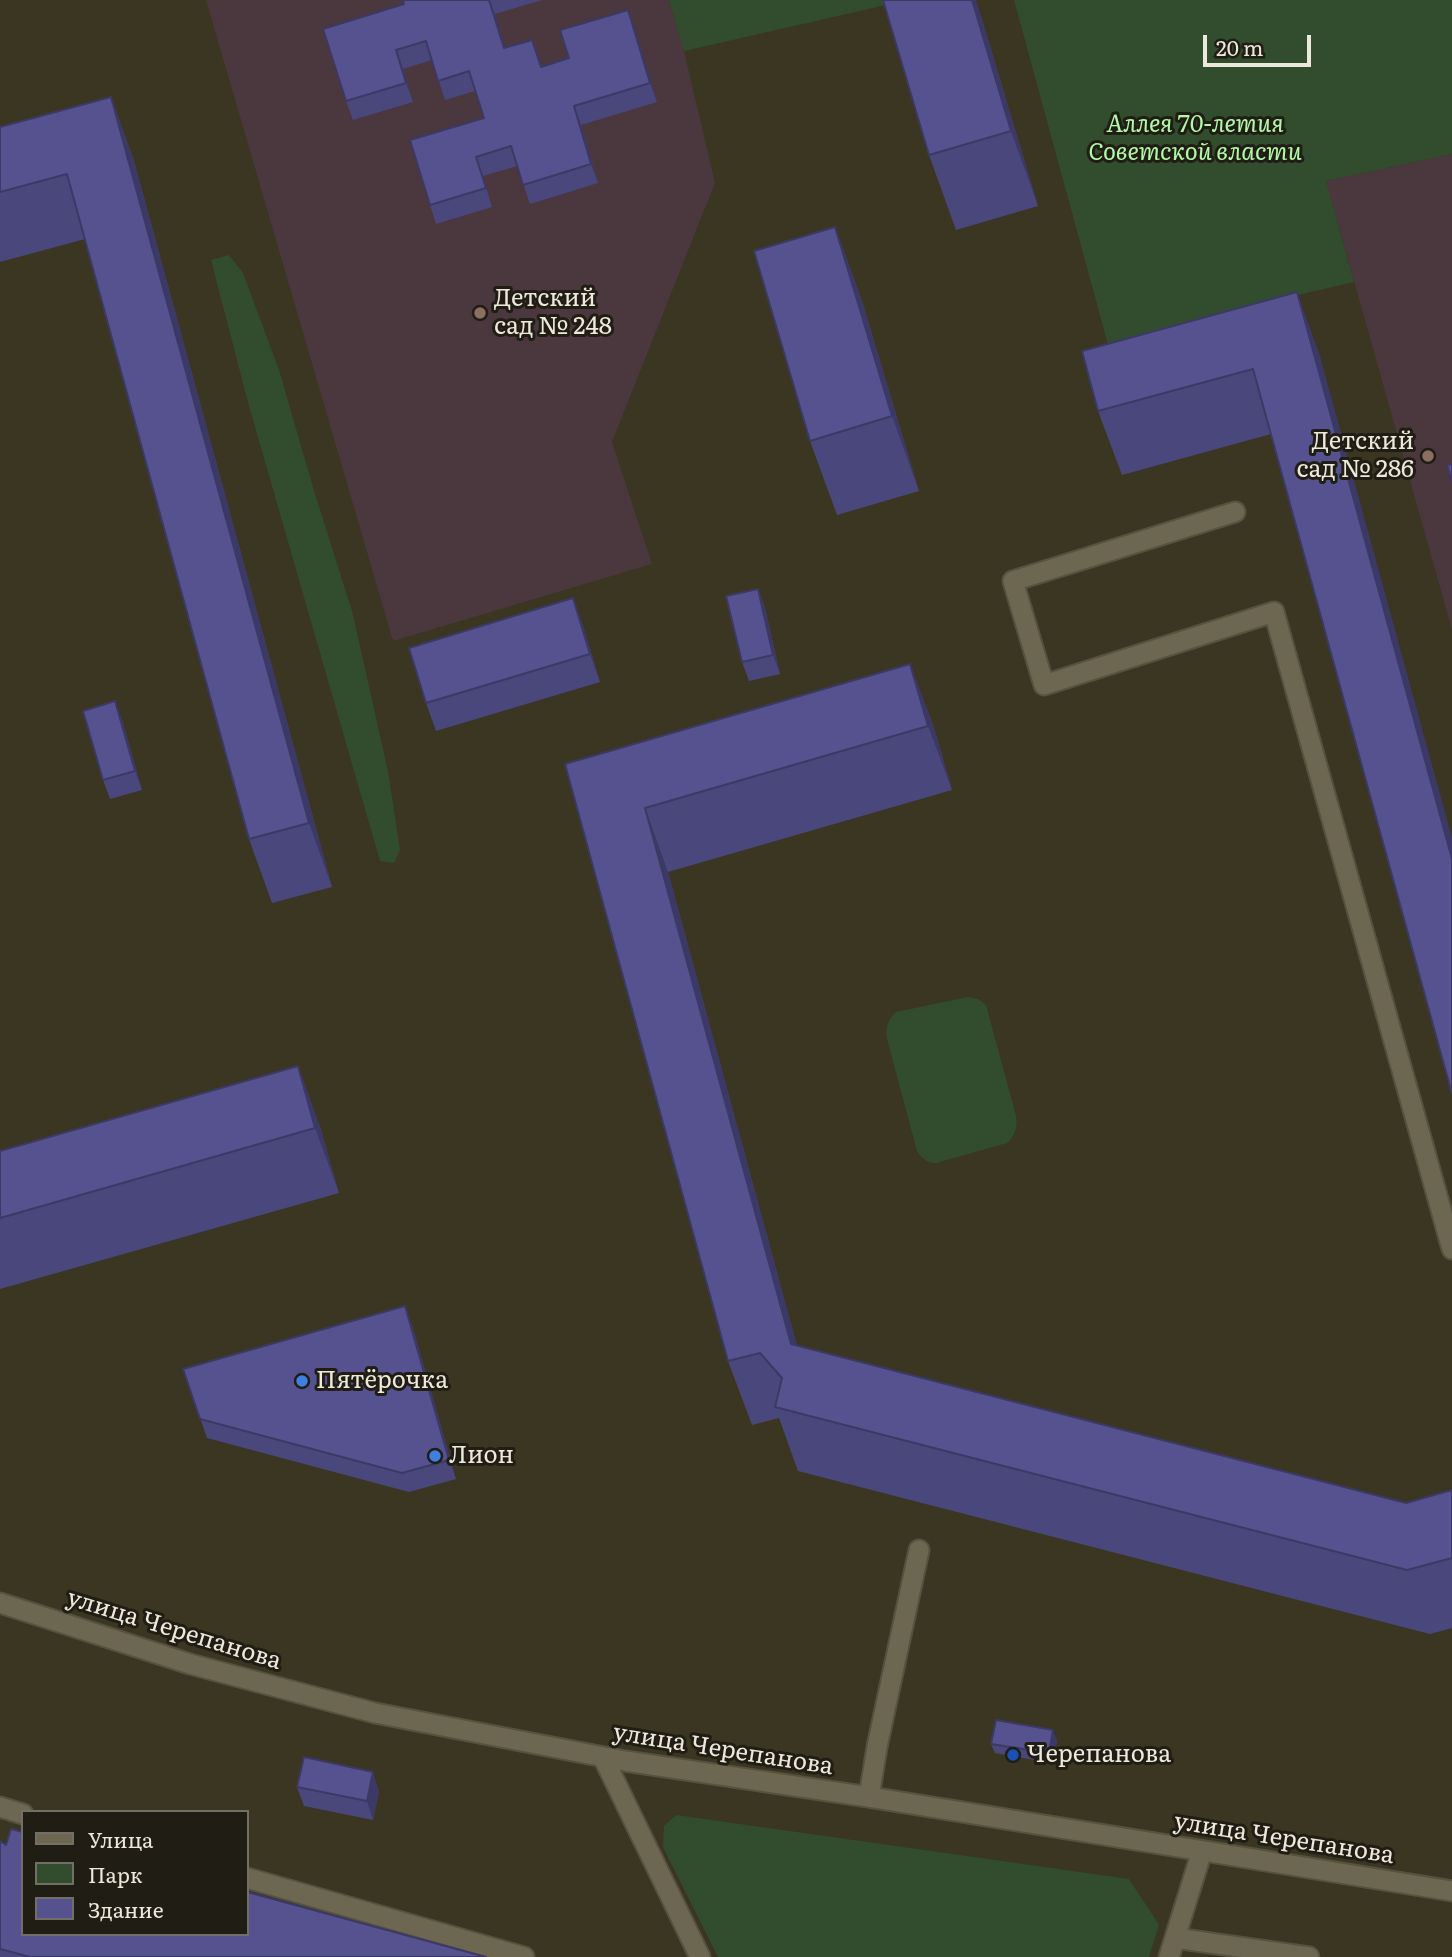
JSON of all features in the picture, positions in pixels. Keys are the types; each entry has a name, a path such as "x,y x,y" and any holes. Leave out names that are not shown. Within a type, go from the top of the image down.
{"main road":[{"path":"1235,512 1013,581 1044,685 1274,612 1452,1249"},
{"path":"869,1797 919,1550"},
{"name":"улица Черепанова","path":"0,1603 190,1664 375,1713 603,1757 1452,1891"},
{"path":"603,1757 695,1956"},
{"path":"0,1807 21,1813"},
{"path":"1202,1851 1172,1948 1309,1957"},
{"path":"248,1878 524,1957"}],"shaded area":[{"name":"Детский сад № 248","path":"206,0 669,0 684,51 715,183 612,442 652,564 393,641"},
{"name":"Детский сад № 286","path":"1452,154 1452,630 1326,181"}],"green space":[{"path":"669,0 908,0 684,51"},
{"name":"Аллея 70-летия Советской власти","path":"1014,0 1452,0 1452,154 1326,181 1354,282 1109,348"},
{"path":"229,255 243,273 279,370 352,611 388,771 400,850 394,863 380,861 249,406 211,260"},
{"path":"968,997 978,999 986,1005 1016,1116 1016,1127 1007,1143 936,1163 930,1162 917,1151 887,1039 887,1028 896,1012"},
{"path":"676,1815 1129,1879 1159,1925 1149,1957 718,1957 663,1847 664,1826"}],"building":[{"path":"403,0 489,0 504,48 532,40 541,67 569,58 560,30 628,10 650,83 574,106 591,164 523,185 511,146 476,157 486,188 430,205 410,140 484,118 469,71 438,81 426,41 396,50 406,83 346,101 323,29 404,4"},
{"path":"883,0 972,0 1011,131 929,155"},
{"path":"111,97 309,823 249,839 67,174 0,192 0,127"},
{"path":"835,227 892,416 810,441 754,251"},
{"path":"1297,292 1452,859 1452,1094 1253,369 1098,411 1082,351"},
{"path":"1452,464 1452,481 1447,465"},
{"path":"758,589 773,655 742,662 726,596"},
{"path":"573,598 590,654 426,703 409,648"},
{"path":"910,664 928,726 645,808 791,1344 1406,1503 1452,1490 1452,1558 1407,1570 775,1407 782,1378 760,1353 728,1361 565,764"},
{"path":"115,701 135,771 103,780 83,711"},
{"path":"298,1066 315,1128 0,1218 0,1151"},
{"path":"405,1306 449,1460 402,1473 200,1419 183,1369"},
{"path":"996,1720 1053,1730 1049,1753 991,1744"},
{"path":"304,1757 373,1772 367,1801 297,1787"},
{"path":"11,1829 21,1832 21,1936 248,1936 248,1892 486,1957 30,1957 0,1949 0,1841 6,1845"}],"place":[{"name":"Детский сад № 248","path":"480,313"},
{"name":"Детский сад № 286","path":"1428,456"},
{"name":"Пятёрочка","path":"302,1381"},
{"name":"Лион","path":"435,1456"},
{"name":"Черепанова","path":"1013,1755"}]}
